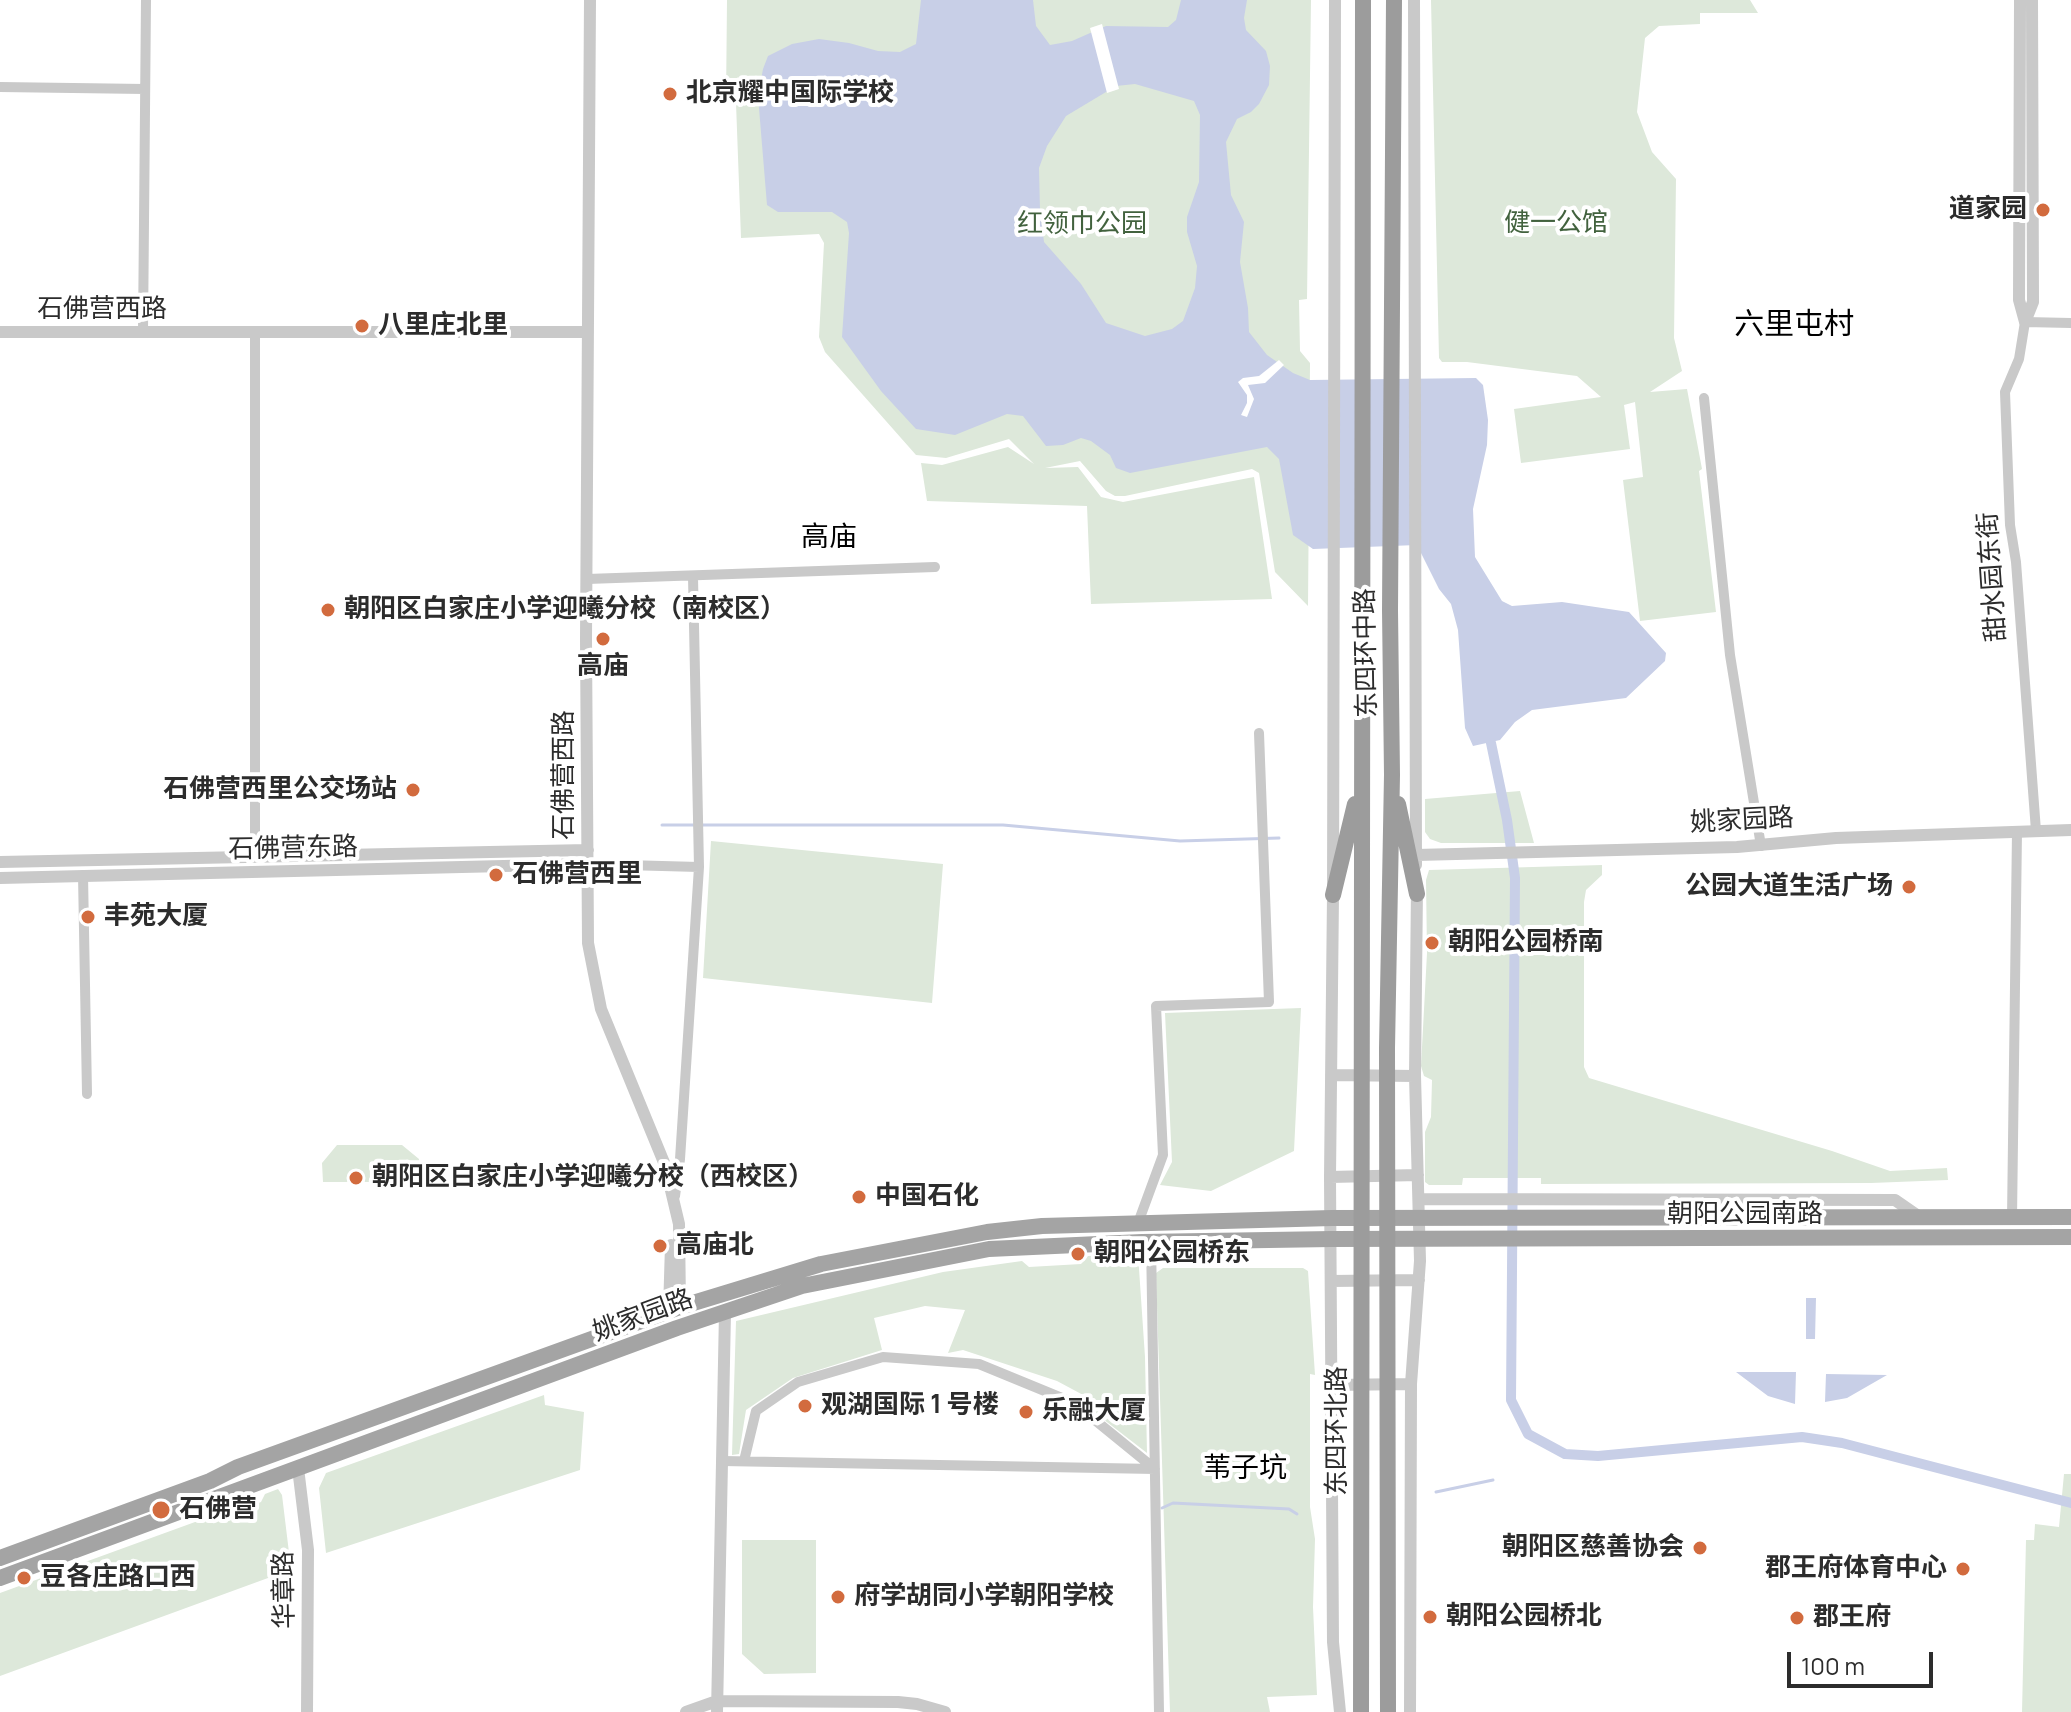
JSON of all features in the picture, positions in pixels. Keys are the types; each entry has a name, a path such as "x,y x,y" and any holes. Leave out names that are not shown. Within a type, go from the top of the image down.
{"highway":[{"name":"东四环中路","path":"1362,1151 1363,1"},
{"name":"东四环中路","path":"1388,1306 1394,1"},
{"path":"1392,775 1417,894"},
{"path":"1333,895 1361,776"},
{"name":"东四环北路","path":"1361,1712 1362,1151"},
{"name":"东四环北路","path":"1388,1306 1388,1712"}],"main road":[{"name":"朝阳公园南路","path":"1332,1218 2071,1217"},
{"name":"姚家园路","path":"0,1558 210,1481 238,1467 674,1309 821,1264 914,1245 1042,1226 1332,1218"},
{"name":"朝阳公园南路","path":"1332,1239 2071,1237"},
{"name":"姚家园路","path":"0,1578 802,1286 989,1249 1332,1239"}],"street":[{"path":"143,332 146,0"},
{"name":"石佛营西路","path":"590,0 588,943 601,1009 665,1165 674,1202 679,1224 674,1309"},
{"name":"东四环中路","path":"1332,1239 1335,0"},
{"name":"东四环中路","path":"1414,0 1415,1076 1419,1239"},
{"name":"甜水园东街","path":"2020,0 2019,300 2025,322"},
{"name":"甜水园东街","path":"2032,0 2033,302 2025,322 2019,359 2005,392 2010,525 2016,562 2036,831"},
{"path":"0,87 145,89"},
{"path":"2025,322 2071,323"},
{"name":"石佛营西路","path":"0,332 588,332"},
{"path":"255,332 255,857"},
{"path":"1704,398 1730,655 1761,846"},
{"path":"587,579 935,567"},
{"path":"674,1202 680,1159 699,867 693,577"},
{"path":"1138,1223 1163,1155 1156,1006 1269,1002 1259,733"},
{"name":"姚家园路","path":"1416,855 1761,846 1836,838 2071,830"},
{"path":"2012,1218 2017,831"},
{"name":"石佛营东路","path":"0,862 588,850"},
{"path":"588,864 699,867"},
{"name":"石佛营东路","path":"0,878 588,864"},
{"path":"83,875 87,1094"},
{"path":"1331,1075 1415,1076"},
{"path":"1330,1177 1418,1175"},
{"name":"朝阳公园南路","path":"1419,1199 1895,1200 1921,1218"},
{"name":"东四环北路","path":"1332,1239 1333,1642 1340,1712"},
{"path":"1410,1712 1411,1384 1419,1239"},
{"path":"1151,1242 1159,1712"},
{"path":"1331,1281 1419,1280"},
{"path":"717,1706 725,1312"},
{"path":"744,1461 756,1411 798,1382 883,1357 979,1364 1074,1403 1155,1469"},
{"path":"1332,1385 1411,1384"},
{"path":"723,1461 1155,1469"},
{"name":"华章路","path":"298,1468 308,1550 307,1712"},
{"path":"686,1712 717,1706 898,1702 945,1712"}],"green space":[{"name":"红领巾公园","path":"727,0 1311,0 1307,299 1299,300 1300,351 1310,363 1308,606 1275,572 1259,473 1252,469 1115,496 1106,491 1080,461 1045,468 1078,467 1101,497 1123,502 1254,477 1272,599 1091,604 1087,506 927,501 921,463 942,465 1008,447 1034,464 1009,439 946,458 916,455 825,352 819,337 824,243 819,234 741,238 736,103 726,101"},
{"name":"健一公馆","path":"1431,0 1750,0 1758,13 1700,13 1700,24 1659,26 1645,38 1637,112 1652,152 1676,179 1674,338 1682,371 1650,392 1687,389 1702,469 1699,471 1716,612 1640,621 1623,480 1643,477 1635,402 1624,405 1630,449 1521,463 1514,409 1601,397 1577,376 1467,362 1442,362 1439,358"},
{"path":"1520,791 1534,843 1441,843 1430,839 1425,832 1425,799"},
{"path":"711,841 943,864 932,1003 703,978"},
{"path":"1602,865 1602,875 1586,890 1584,902 1584,1067 1589,1078 1890,1171 1947,1168 1948,1180 1541,1184 1541,1178 1463,1178 1462,1185 1429,1185 1425,1182 1425,1132 1431,1117 1432,1080 1424,1076 1421,1066 1427,953 1426,880 1429,870"},
{"path":"1301,1008 1294,1151 1211,1191 1160,1185 1172,1162 1165,1013"},
{"path":"337,1145 402,1145 419,1159 420,1173 409,1182 323,1182 322,1163"},
{"path":"1138,1254 1147,1453 1081,1402 1085,1396 1057,1381 963,1350 948,1353 965,1310 925,1306 874,1318 882,1350 793,1378 746,1410 739,1454 732,1455 736,1321 943,1272 1022,1261 1029,1267 1081,1264 1088,1256"},
{"path":"1163,1268 1303,1268 1308,1271 1315,1375 1310,1374 1310,1507 1315,1539 1313,1607 1317,1695 1267,1697 1270,1712 1170,1712 1156,1273"},
{"path":"544,1395 545,1405 584,1412 580,1470 326,1553 319,1488 326,1473"},
{"path":"2064,1474 2071,1474 2071,1712 2022,1712 2026,1540 2034,1540 2035,1524 2059,1527"},
{"path":"278,1489 282,1495 291,1569 290,1588 282,1579 268,1578 0,1676 0,1593 206,1518 218,1519 261,1502 265,1494"},
{"path":"742,1540 816,1540 816,1673 764,1674 742,1654"}],"water":[{"name":"红领巾公园","path":"921,0 1033,0 1036,26 1050,45 1072,41 1106,26 1168,27 1176,20 1181,0 1247,0 1246,30 1266,51 1270,66 1269,85 1259,104 1237,119 1226,142 1231,195 1244,222 1240,262 1249,332 1267,355 1293,373 1310,380 1476,378 1483,385 1488,420 1487,445 1473,509 1475,557 1502,601 1512,606 1562,602 1629,612 1666,653 1665,661 1626,698 1532,710 1515,722 1500,740 1473,746 1465,728 1458,630 1451,604 1439,589 1417,545 1313,549 1293,535 1279,459 1267,447 1130,473 1116,468 1110,455 1091,441 1081,438 1063,445 1046,446 1023,416 1007,414 955,435 916,429 881,391 842,337 849,233 847,222 832,212 778,212 767,205 758,96 768,56 792,44 819,39 878,51 900,52 916,44","holes":["1135,84 1194,101 1200,115 1199,182 1187,217 1187,232 1197,266 1195,288 1183,321 1172,329 1145,336 1106,323 1081,284 1044,242 1039,168 1047,146 1066,116 1116,86"]},
{"path":"1806,1298 1816,1298 1815,1339 1806,1339"},
{"path":"1736,1372 1796,1372 1795,1404 1768,1396"},
{"path":"1826,1374 1887,1375 1847,1398 1825,1402"}],"pier":[{"path":"1102,24 1119,89 1107,93 1090,28"},
{"path":"1279,360 1284,365 1265,383 1248,385 1254,399 1247,417 1241,415 1247,395 1238,382 1243,378 1259,376"}],"waterway":[{"path":"1491,743 1515,878 1511,1400 1528,1434 1565,1454 1598,1456 1802,1437 1842,1443 2071,1503"},
{"path":"662,825 694,825"},
{"path":"702,825 1003,825 1180,841 1279,838"},
{"path":"1436,1492 1493,1480"},
{"path":"1162,1508 1173,1503 1289,1509 1297,1514"}],"place":[{"name":"北京耀中国际学校","path":"670,94"},
{"name":"道家园","path":"2043,210"},
{"name":"八里庄北里","path":"362,326"},
{"name":"朝阳区白家庄小学迎曦分校（南校区）","path":"328,610"},
{"name":"高庙","path":"603,639"},
{"name":"石佛营西里公交场站","path":"413,790"},
{"name":"石佛营西里","path":"496,875"},
{"name":"公园大道生活广场","path":"1909,887"},
{"name":"丰苑大厦","path":"88,917"},
{"name":"朝阳公园桥南","path":"1432,943"},
{"name":"朝阳区白家庄小学迎曦分校（西校区）","path":"356,1178"},
{"name":"中国石化","path":"859,1197"},
{"name":"高庙北","path":"660,1246"},
{"name":"朝阳公园桥东","path":"1078,1254"},
{"name":"观湖国际 1 号楼","path":"805,1406"},
{"name":"乐融大厦","path":"1026,1412"},
{"name":"石佛营","path":"161,1510"},
{"name":"朝阳区慈善协会","path":"1700,1548"},
{"name":"郡王府体育中心","path":"1963,1569"},
{"name":"豆各庄路口西","path":"24,1578"},
{"name":"府学胡同小学朝阳学校","path":"838,1597"},
{"name":"朝阳公园桥北","path":"1430,1617"},
{"name":"郡王府","path":"1797,1618"}],"district":[{"name":"六里屯村","path":"1794,326"},
{"name":"高庙","path":"829,538"},
{"name":"苇子坑","path":"1245,1469"}]}
